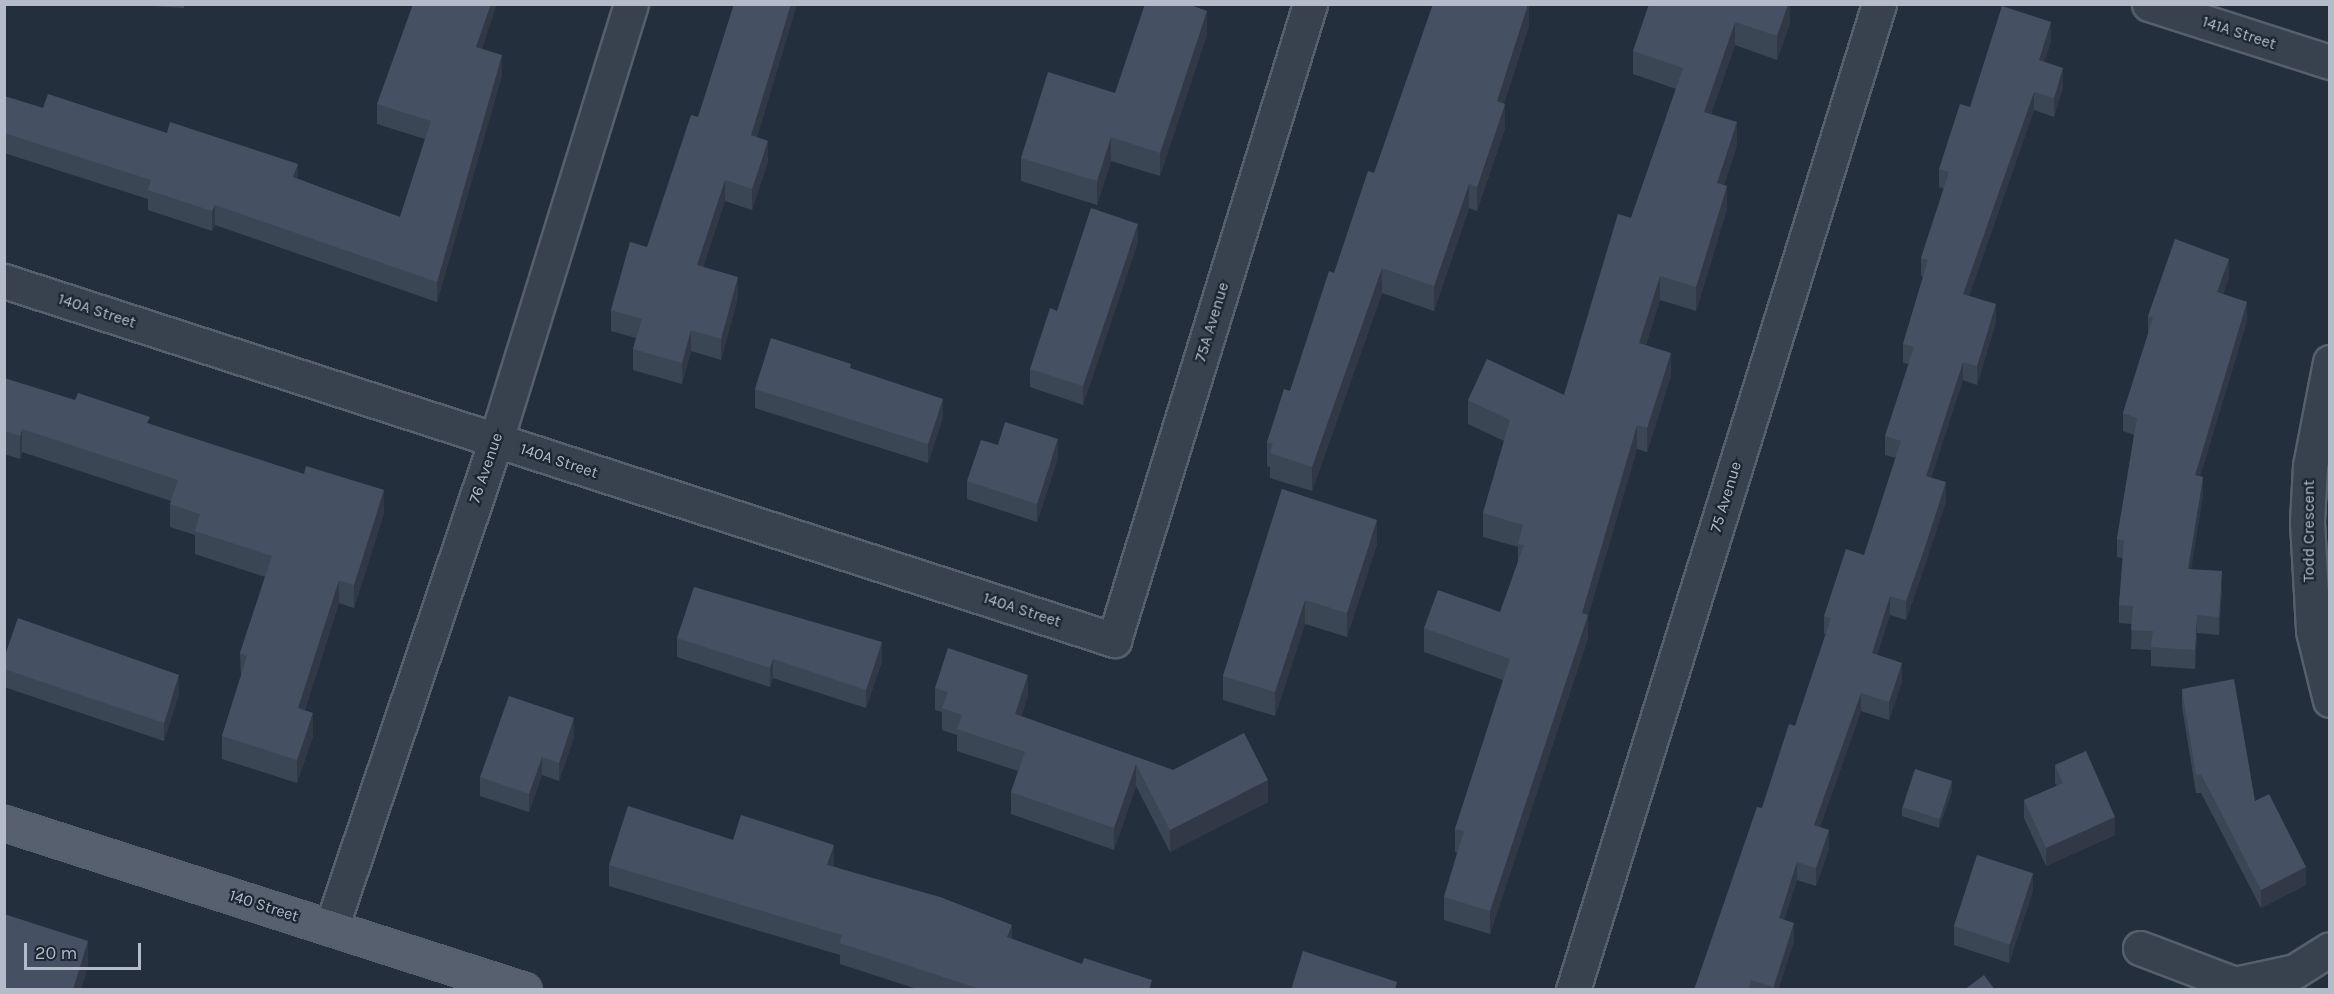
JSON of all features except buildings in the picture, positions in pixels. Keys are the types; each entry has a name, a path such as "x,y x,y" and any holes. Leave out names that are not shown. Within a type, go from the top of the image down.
{"main road":[{"name":"140 Street","path":"4,823 524,990"}],"street":[{"name":"76 Avenue","path":"331,928 496,440 631,4"},
{"name":"75A Avenue","path":"1114,640 1310,4"},
{"name":"75 Avenue","path":"1573,990 1879,4"},
{"name":"141A Street","path":"2149,4 2330,62"},
{"name":"140A Street","path":"4,281 1114,640"},
{"name":"Todd Crescent","path":"2330,362 2310,466 2307,522 2313,631 2330,700"},
{"path":"2140,948 2235,984 2295,971 2330,949"}]}
